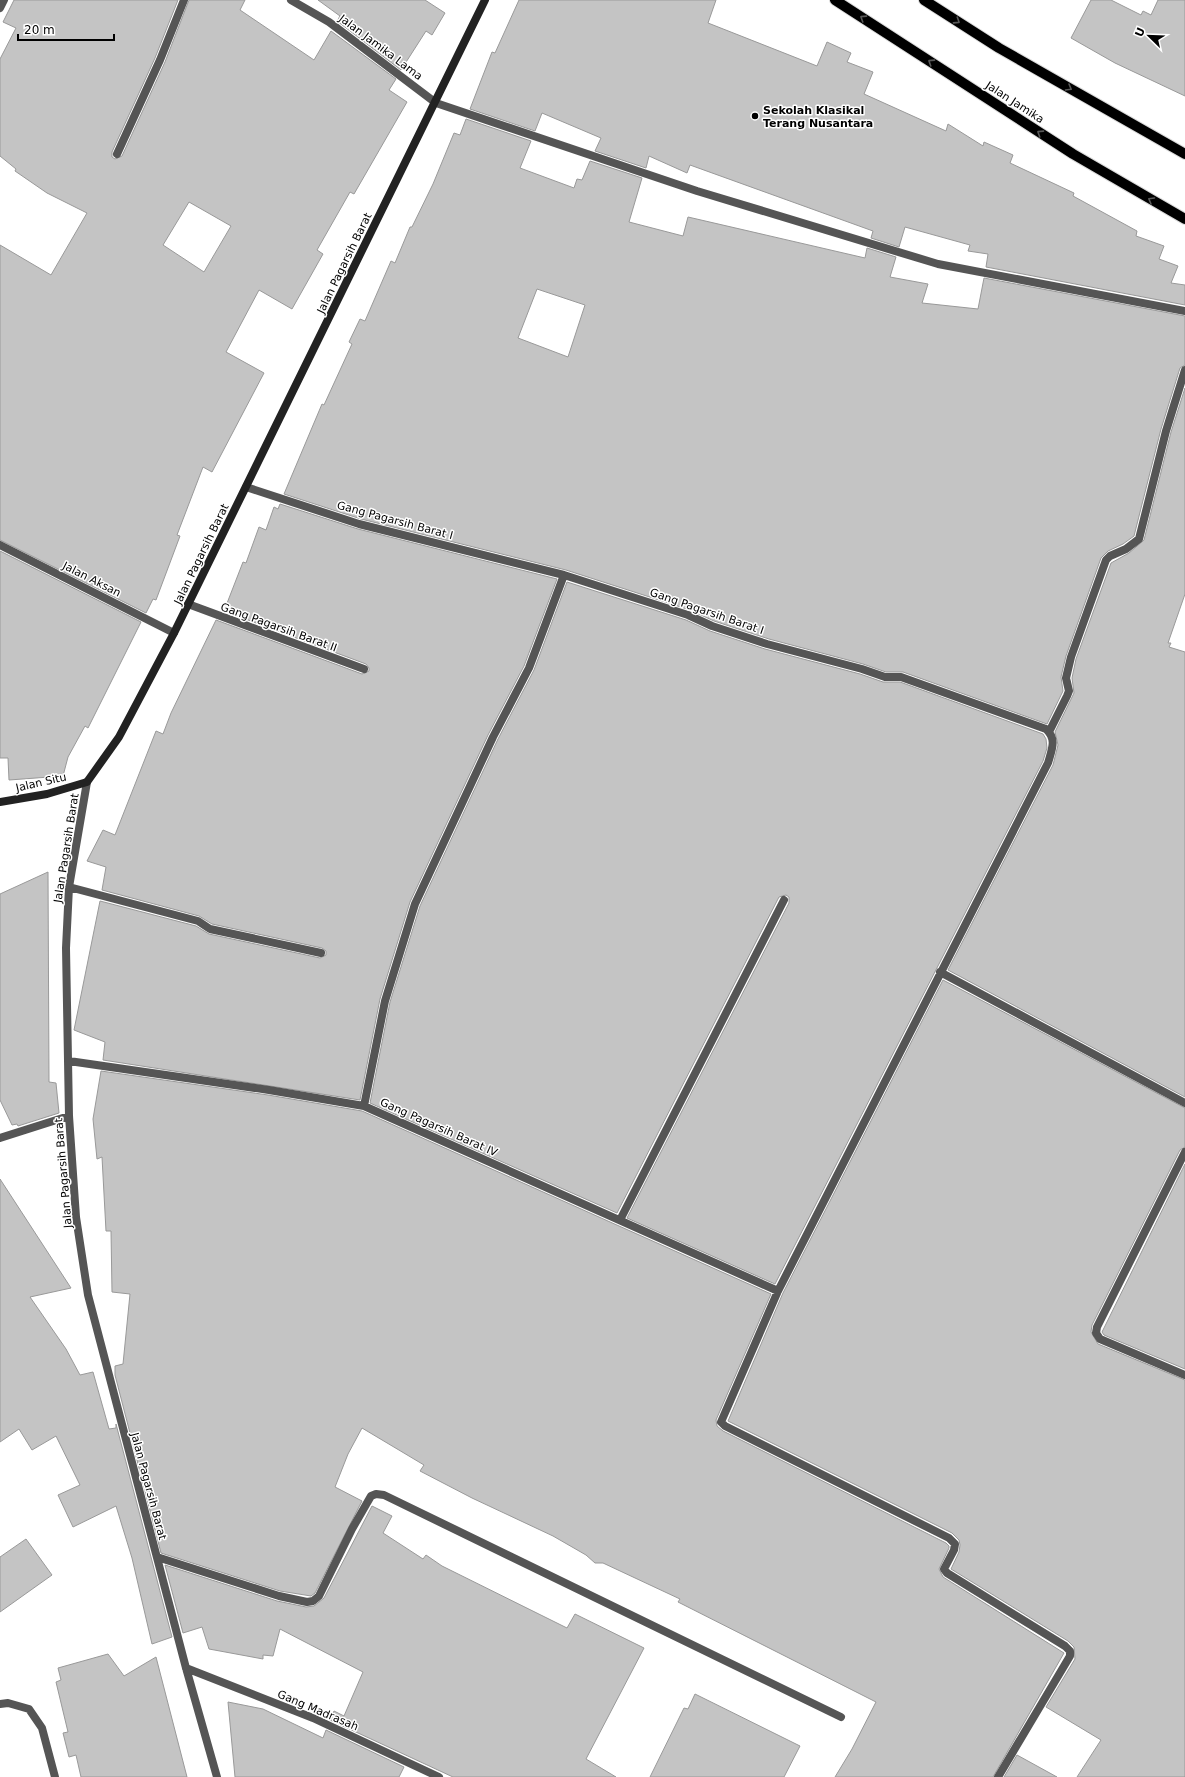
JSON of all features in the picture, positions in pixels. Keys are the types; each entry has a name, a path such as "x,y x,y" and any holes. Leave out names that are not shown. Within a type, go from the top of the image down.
{"main road":[{"name":"Jalan Jamika","path":"835,0 1073,154 1185,219"},
{"path":"924,0 999,48 1185,154"}],"street":[{"path":"0,8 4,0"},
{"path":"118,154 160,60 184,0"},
{"name":"Jalan Jamika Lama","path":"291,0 329,22 436,102 697,191 938,264 1185,311"},
{"name":"Jalan Pagarsih Barat","path":"217,1777 186,1668 88,1295 76,1217 69,1116 66,948 69,888 87,782 119,737 174,633 485,0"},
{"path":"998,1777 1070,1656 1070,1651 1058,1642 947,1574 944,1569 954,1550 955,1544 949,1538 725,1426 721,1422 778,1291 1048,763 1054,743 1049,732 1067,696 1068,691 1066,678 1071,657 1106,560 1110,556 1126,549 1139,539 1166,431 1185,370"},
{"name":"Gang Pagarsih Barat I","path":"246,487 359,524 564,575 688,615 712,626 767,644 862,669 885,677 901,676 1046,729 1049,732"},
{"name":"Jalan Aksan","path":"0,545 174,633"},
{"path":"364,1106 385,1001 415,904 493,737 529,668 564,575"},
{"name":"Gang Pagarsih Barat II","path":"188,604 364,669"},
{"name":"Jalan Situ","path":"0,802 47,794 87,782"},
{"path":"69,888 198,921 210,929 321,953"},
{"path":"620,1220 784,900"},
{"path":"940,972 1185,1103"},
{"name":"Gang Pagarsih Barat IV","path":"68,1061 269,1090 364,1106 778,1291"},
{"path":"0,1138 69,1116"},
{"path":"1185,1152 1097,1327 1096,1333 1100,1339 1185,1375"},
{"path":"157,1557 279,1596 307,1602 313,1601 319,1596 352,1529 371,1496 376,1494 384,1495 841,1717"},
{"name":"Gang Madrasah","path":"186,1668 313,1718 439,1777"},
{"path":"0,1704 8,1703 29,1709 42,1728 55,1777"}],"building":[{"path":"14,0 178,0 155,58 112,152 112,157 115,159 122,156 165,62 189,0 245,0 240,10 314,60 331,31 396,79 389,90 407,102 354,194 350,192 317,250 323,254 292,309 259,290 226,352 264,373 212,472 203,467 177,535 180,536 156,600 153,599 146,613 0,540 0,245 51,275 87,213 47,193 15,171 16,169 0,156 0,59 16,28 3,22","holes":["189,202 231,226 204,272 163,245"]},
{"path":"318,0 425,0 445,13 432,35 426,31 401,70 337,21 340,16"},
{"path":"519,0 716,0 708,23 817,66 827,42 851,53 847,62 873,72 864,94 946,131 948,124 983,146 984,142 1013,155 1010,163 1074,193 1073,196 1137,231 1136,236 1164,246 1159,259 1178,266 1171,283 1185,285 1185,305 986,267 988,254 968,251 970,245 905,227 899,247 871,238 873,231 690,165 687,173 649,156 646,168 595,151 601,138 542,113 535,131 470,109 492,52 495,53"},
{"path":"1091,0 1111,0 1141,15 1143,11 1151,15 1158,0 1185,0 1185,96 1115,63 1071,38"},
{"path":"466,119 531,141 520,168 574,188 577,179 582,180 590,161 642,178 629,222 683,236 688,217 865,258 867,248 896,257 890,277 928,284 922,303 978,309 984,278 1185,316 1185,365 1180,368 1161,429 1134,536 1123,544 1108,551 1101,558 1066,656 1061,677 1063,691 1047,724 903,672 886,672 863,664 769,639 714,621 690,610 566,570 361,519 284,494 322,404 324,405 352,344 349,342 360,319 365,321 391,261 395,263 410,227 412,227 433,184 454,133 460,135","holes":["537,289 585,305 568,357 518,338"]},
{"path":"1185,388 1185,594 1168,643 1171,643 1169,647 1185,652 1185,1097 948,970 1053,765 1058,745 1055,732 1074,693 1072,678 1076,659 1111,563 1129,553 1144,540 1171,432"},
{"path":"280,504 358,529 557,579 524,666 488,735 410,902 380,999 360,1100 103,1060 105,1042 74,1030 100,901 196,926 209,934 320,958 326,955 326,951 322,948 212,924 199,916 102,890 106,867 87,861 103,830 115,835 156,731 163,734 171,713 216,620 362,674 369,671 366,664 224,611 243,562 246,563 259,527 266,530 274,507 278,509"},
{"path":"0,551 141,622 88,728 85,726 68,757 63,776 9,780 8,758 0,758"},
{"path":"567,582 686,620 710,631 765,649 860,674 883,682 900,682 1043,734 1046,739 1047,748 1043,761 775,1284 627,1218 789,903 789,897 786,895 779,897 617,1213 370,1103 390,1002 420,906 498,739 534,670"},
{"path":"48,872 49,1082 56,1083 59,1113 18,1126 17,1124 12,1125 0,1100 0,894"},
{"path":"943,980 1185,1108 1185,1147 1180,1150 1092,1325 1091,1332 1098,1344 1185,1380 1185,1777 1077,1777 1101,1740 1046,1707 1075,1659 1074,1647 1068,1641 951,1569 959,1552 960,1545 959,1540 952,1533 728,1421 783,1293"},
{"path":"101,1071 268,1095 362,1111 771,1294 716,1420 717,1426 723,1431 946,1543 949,1548 939,1569 943,1577 1064,1653 993,1777 835,1777 852,1749 876,1702 678,1602 680,1599 603,1563 595,1563 586,1555 553,1536 472,1498 420,1471 424,1465 362,1428 348,1454 335,1487 362,1501 315,1593 311,1596 280,1591 161,1553 115,1375 115,1366 123,1364 130,1294 112,1292 111,1231 106,1231 102,1157 97,1159 93,1119"},
{"path":"1185,1164 1185,1369 1104,1335 1102,1332"},
{"path":"0,1179 71,1288 30,1297 66,1349 80,1375 93,1372 109,1429 116,1428 116,1424 172,1637 152,1644 132,1558 116,1506 73,1527 58,1495 80,1485 56,1436 32,1450 19,1429 0,1442"},
{"path":"372,1506 392,1516 383,1533 423,1559 426,1555 442,1566 567,1628 575,1614 644,1648 586,1759 616,1777 453,1777 330,1720 334,1711 344,1716 363,1672 280,1629 273,1656 263,1655 263,1659 209,1649 202,1627 183,1633 165,1565 277,1601 306,1607 314,1606 324,1598"},
{"path":"26,1539 52,1575 0,1612 0,1557"},
{"path":"108,1654 124,1676 156,1657 187,1777 81,1777 76,1755 69,1757 63,1733 68,1732 56,1682 61,1680 58,1668"},
{"path":"695,1694 800,1746 784,1777 650,1777 684,1708 688,1709"},
{"path":"228,1702 263,1709 323,1738 326,1730 404,1767 399,1777 235,1777"},
{"path":"1017,1755 1057,1777 1004,1777"}],"place":[{"name":"Sekolah Klasikal Terang Nusantara","path":"755,116"}]}
